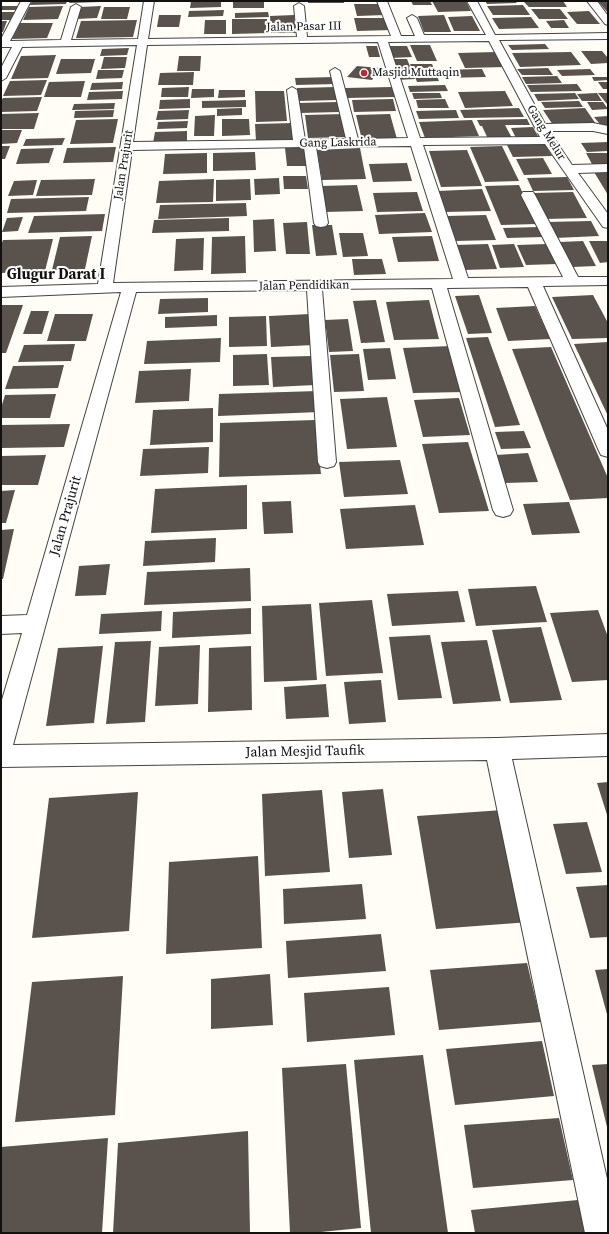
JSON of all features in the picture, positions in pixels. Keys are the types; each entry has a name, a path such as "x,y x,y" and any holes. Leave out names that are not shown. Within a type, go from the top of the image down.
{"street":[{"path":"2,44 26,1"},
{"name":"Jalan Prajurit","path":"105,288 149,1"},
{"path":"382,1 397,39"},
{"name":"Gang Melur","path":"472,1 548,140 608,224"},
{"path":"592,1 608,22"},
{"path":"299,6 302,40"},
{"path":"65,43 76,7"},
{"path":"412,18 421,38"},
{"name":"Jalan Pasar III","path":"2,44 608,36"},
{"path":"382,39 462,284"},
{"path":"1,78 18,44"},
{"path":"335,71 353,143"},
{"path":"292,90 321,223"},
{"path":"542,128 593,127 608,130"},
{"name":"Gang Laskrida","path":"127,146 548,140"},
{"path":"569,169 608,168"},
{"path":"528,195 573,282"},
{"name":"Jalan Pendidikan","path":"1,292 105,288 608,281"},
{"path":"534,282 608,451"},
{"path":"438,284 503,510"},
{"path":"314,286 327,462"},
{"name":"Jalan Prajurit","path":"1,744 130,288"},
{"path":"1,625 36,623"},
{"name":"Jalan Mesjid Taufik","path":"1,756 497,749 608,745"},
{"path":"497,749 602,1233"}],"building":[{"path":"32,1 67,1 66,4 30,5"},
{"path":"70,1 101,1 69,3"},
{"path":"191,1 221,1 221,7 190,8"},
{"path":"233,1 264,1 264,8 233,8"},
{"path":"308,1 344,1 344,3 308,3"},
{"path":"411,1 430,1 432,5 413,5"},
{"path":"432,1 466,1 471,11 438,12"},
{"path":"485,1 515,1 517,3 487,4"},
{"path":"563,1 567,7 529,7 524,2"},
{"path":"598,1 608,1 608,13"},
{"path":"354,4 381,4 385,15 357,16"},
{"path":"523,5 530,15 493,15 487,6"},
{"path":"1,6 19,6 16,10 1,10"},
{"path":"63,6 58,19 23,20 29,7"},
{"path":"101,6 97,18 76,19 80,7"},
{"path":"104,7 130,7 127,19 101,19"},
{"path":"531,9 560,9 568,19 539,19"},
{"path":"224,10 223,16 188,17 189,11"},
{"path":"589,11 600,24 577,24 567,12"},
{"path":"1,12 15,12 12,20 1,20"},
{"path":"268,12 269,17 235,18 235,13"},
{"path":"159,15 181,15 179,27 157,27"},
{"path":"294,15 296,33 271,33 270,16"},
{"path":"444,15 451,32 424,32 418,16"},
{"path":"472,16 480,31 454,31 448,17"},
{"path":"531,17 539,28 499,29 492,18"},
{"path":"354,18 387,18 392,30 357,31"},
{"path":"232,19 267,19 268,33 232,34"},
{"path":"137,20 133,37 76,38 81,21"},
{"path":"205,20 226,20 226,34 204,34"},
{"path":"564,20 569,28 551,28 546,21"},
{"path":"1,21 7,21 3,32 1,32"},
{"path":"20,23 53,23 47,38 12,39"},
{"path":"545,44 549,49 512,50 508,45"},
{"path":"410,45 430,45 437,61 417,61"},
{"path":"366,46 377,46 380,57 369,57"},
{"path":"387,46 407,46 412,57 391,58"},
{"path":"129,48 127,55 100,56 102,49"},
{"path":"581,51 602,51 608,58 608,63 591,64"},
{"path":"496,52 505,67 465,68 458,53"},
{"path":"571,52 581,65 520,67 512,53"},
{"path":"56,55 48,78 11,79 21,56"},
{"path":"179,56 201,56 200,71 177,71"},
{"path":"104,57 127,57 125,68 101,69"},
{"path":"61,59 95,59 91,73 56,74"},
{"path":"390,59 407,59 415,79 396,80"},
{"path":"410,64 432,64 439,81 417,82"},
{"name":"Masjid Muttaqin","path":"357,66 380,68 372,80 347,77"},
{"path":"548,68 553,75 522,75 517,69"},
{"path":"482,69 486,77 444,78 440,70"},
{"path":"590,69 595,75 562,76 557,70"},
{"path":"98,70 124,70 122,78 96,79"},
{"path":"194,72 193,85 158,85 160,73"},
{"path":"557,76 562,83 526,84 522,77"},
{"path":"335,77 336,84 296,85 295,78"},
{"path":"592,77 608,77 608,80 594,81"},
{"path":"47,80 41,95 3,96 10,81"},
{"path":"85,81 81,97 44,97 49,82"},
{"path":"123,82 122,89 90,90 92,83"},
{"path":"598,82 608,82 608,89 603,89"},
{"path":"577,84 582,91 531,92 527,85"},
{"path":"445,85 448,91 410,92 408,86"},
{"path":"189,87 188,97 161,97 162,88"},
{"path":"336,87 338,100 298,101 297,88"},
{"path":"392,87 395,97 347,98 345,88"},
{"path":"192,89 214,89 214,97 191,98"},
{"path":"219,90 245,90 245,97 218,98"},
{"path":"123,91 122,99 87,100 89,92"},
{"path":"255,91 284,91 287,121 256,122"},
{"path":"505,91 513,106 465,108 458,92"},
{"path":"412,93 440,93 442,98 414,99"},
{"path":"575,93 579,99 538,101 534,94"},
{"path":"597,93 602,101 582,101 577,94"},
{"path":"598,93 608,93 608,104 607,104"},
{"path":"42,97 37,111 1,112 1,101 3,98"},
{"path":"190,99 190,108 159,109 160,100"},
{"path":"393,99 396,111 354,112 352,100"},
{"path":"445,99 449,108 418,108 416,100"},
{"path":"246,100 246,107 202,108 202,101"},
{"path":"579,101 583,107 545,108 541,102"},
{"path":"337,102 339,112 300,113 298,103"},
{"path":"587,102 603,102 608,109 592,110"},
{"path":"115,103 114,109 72,110 74,104"},
{"path":"242,108 242,115 217,116 217,109"},
{"path":"519,108 524,117 464,118 460,110"},
{"path":"585,108 596,124 553,125 543,110"},
{"path":"114,110 113,117 74,118 75,111"},
{"path":"189,110 188,119 156,120 158,111"},
{"path":"456,110 459,118 419,119 416,111"},
{"path":"39,113 34,129 1,129 1,114"},
{"path":"345,114 350,137 308,138 305,115"},
{"path":"390,114 397,139 362,140 356,115"},
{"path":"215,115 214,136 194,136 195,116"},
{"path":"608,116 608,129 604,129 594,117"},
{"path":"118,119 113,143 70,144 76,120"},
{"path":"222,119 249,119 250,135 222,136"},
{"path":"527,119 530,125 505,125 512,138 488,139 482,126 480,126 477,120"},
{"path":"472,120 479,136 425,138 419,122"},
{"path":"188,121 187,128 157,129 158,122"},
{"path":"294,123 296,140 256,141 255,124"},
{"path":"533,127 539,138 516,138 511,128"},
{"path":"1,130 22,130 17,143 1,144"},
{"path":"187,131 187,142 153,143 155,132"},
{"path":"65,138 62,145 23,146 26,139"},
{"path":"608,142 608,151 587,152 581,143"},
{"path":"545,144 552,156 513,157 507,145"},
{"path":"1,146 10,146 5,159 1,159"},
{"path":"502,146 519,181 485,182 470,147"},
{"path":"116,147 113,162 63,163 67,148"},
{"path":"54,148 49,163 16,164 21,149"},
{"path":"285,148 308,148 310,166 287,166"},
{"path":"360,148 366,179 322,180 317,150"},
{"path":"467,150 482,186 441,187 429,151"},
{"path":"255,152 256,170 213,171 213,153"},
{"path":"207,153 207,173 163,174 165,154"},
{"path":"586,153 608,153 608,165 593,166"},
{"path":"543,158 552,174 524,175 516,159"},
{"path":"407,163 412,181 373,182 369,164"},
{"path":"608,171 608,195 594,172"},
{"path":"283,176 306,176 308,189 284,189"},
{"path":"567,177 574,190 533,191 527,178"},
{"path":"279,178 280,194 255,195 254,179"},
{"path":"95,179 92,195 36,196 41,180"},
{"path":"214,179 213,202 156,203 159,181"},
{"path":"250,179 251,200 216,201 216,180"},
{"path":"37,180 33,195 8,196 14,181"},
{"path":"357,185 363,211 325,212 321,186"},
{"path":"519,185 537,224 501,225 485,186"},
{"path":"482,189 491,211 445,212 438,191"},
{"path":"417,192 423,211 377,212 373,193"},
{"path":"573,192 587,218 545,219 533,193"},
{"path":"89,197 86,211 7,213 11,199"},
{"path":"246,203 247,216 158,219 160,205"},
{"path":"425,213 432,232 379,234 375,215"},
{"path":"105,214 102,231 28,233 34,216"},
{"path":"486,215 496,240 455,241 447,216"},
{"path":"23,217 18,231 2,232 7,218"},
{"path":"229,218 229,231 152,233 154,220"},
{"path":"274,219 276,251 254,252 253,220"},
{"path":"591,221 599,236 555,238 547,222"},
{"path":"307,222 310,254 286,254 283,223"},
{"path":"312,225 332,225 337,255 316,256"},
{"path":"539,227 544,237 507,238 503,228"},
{"path":"339,233 363,233 368,256 343,257"},
{"path":"92,236 85,269 52,270 60,237"},
{"path":"245,236 246,273 211,274 212,237"},
{"path":"432,236 439,261 398,262 392,237"},
{"path":"204,238 203,270 174,271 176,239"},
{"path":"53,239 45,271 1,273 1,245 3,240"},
{"path":"583,241 596,266 572,267 560,242"},
{"path":"589,241 608,241 608,262 600,263"},
{"path":"488,244 497,269 464,270 455,245"},
{"path":"514,244 524,267 500,268 492,245"},
{"path":"547,244 557,264 526,265 517,245"},
{"path":"352,259 382,259 386,274 354,275"},
{"path":"479,295 492,333 468,334 455,296"},
{"path":"593,295 608,323 608,338 572,339 552,297"},
{"path":"208,298 208,312 158,314 160,299"},
{"path":"376,300 385,342 361,343 353,301"},
{"path":"429,300 439,339 394,340 386,302"},
{"path":"1,305 23,305 6,353 1,353"},
{"path":"535,306 550,339 508,341 496,308"},
{"path":"31,311 49,311 42,334 23,334"},
{"path":"55,314 93,314 86,341 47,341"},
{"path":"310,314 314,345 271,347 269,316"},
{"path":"217,315 217,326 165,328 165,317"},
{"path":"266,316 267,346 229,347 229,317"},
{"path":"348,319 353,351 329,352 325,320"},
{"path":"488,337 520,425 495,427 466,338"},
{"path":"221,338 220,362 144,364 147,341"},
{"path":"608,342 608,416 574,344"},
{"path":"75,344 71,361 18,362 24,345"},
{"path":"451,346 464,392 413,393 403,348"},
{"path":"551,347 608,478 608,498 570,500 512,349"},
{"path":"390,348 396,379 368,380 363,349"},
{"path":"267,354 269,385 233,386 233,355"},
{"path":"359,354 364,391 334,392 330,355"},
{"path":"312,356 315,385 273,387 271,357"},
{"path":"64,365 58,388 5,389 13,366"},
{"path":"191,369 189,401 135,403 139,371"},
{"path":"318,391 320,412 218,416 219,394"},
{"path":"56,394 50,418 1,418 1,408 5,395"},
{"path":"387,397 397,447 347,449 340,399"},
{"path":"459,398 470,435 423,437 414,400"},
{"path":"213,408 213,442 150,445 153,410"},
{"path":"315,420 321,474 219,477 220,423"},
{"path":"70,424 64,447 1,448 1,425"},
{"path":"524,431 531,448 501,449 495,432"},
{"path":"468,442 489,511 439,513 422,444"},
{"path":"209,447 208,473 140,476 143,449"},
{"path":"528,453 538,482 505,483 496,455"},
{"path":"46,455 38,485 1,485 1,456"},
{"path":"400,460 408,494 344,497 339,462"},
{"path":"247,485 247,529 151,533 155,489"},
{"path":"15,490 6,523 1,523 1,491"},
{"path":"291,501 293,533 264,534 262,502"},
{"path":"569,502 580,533 532,535 523,504"},
{"path":"415,505 424,545 346,549 340,509"},
{"path":"14,529 3,579 1,579 1,530"},
{"path":"216,538 215,562 143,566 145,541"},
{"path":"110,564 106,595 75,596 79,566"},
{"path":"250,568 251,601 144,605 147,572"},
{"path":"536,586 547,622 476,626 468,589"},
{"path":"458,591 465,622 392,626 387,594"},
{"path":"372,600 383,673 326,676 319,603"},
{"path":"311,604 317,680 264,682 262,606"},
{"path":"251,608 251,634 172,638 173,612"},
{"path":"598,610 608,637 608,680 572,682 550,613"},
{"path":"162,611 161,631 99,634 101,614"},
{"path":"541,627 562,700 510,703 492,630"},
{"path":"430,635 442,698 398,700 389,637"},
{"path":"487,640 501,701 453,704 441,642"},
{"path":"151,641 145,722 106,724 115,642"},
{"path":"200,645 198,704 155,706 159,647"},
{"path":"103,646 94,723 46,726 58,648"},
{"path":"251,646 252,710 208,712 209,648"},
{"path":"381,680 386,722 349,724 344,682"},
{"path":"326,684 329,717 286,719 284,687"},
{"path":"608,782 608,818 597,783"},
{"path":"383,789 392,855 349,858 342,792"},
{"path":"322,790 330,872 265,876 262,794"},
{"path":"138,792 129,931 32,938 49,798"},
{"path":"503,810 530,922 436,929 417,816"},
{"path":"587,822 602,872 566,874 553,824"},
{"path":"258,856 262,948 166,954 169,862"},
{"path":"362,884 366,919 284,924 283,889"},
{"path":"608,885 608,937 590,938 576,887"},
{"path":"381,934 386,971 288,978 286,941"},
{"path":"527,963 541,1022 439,1030 430,970"},
{"path":"608,969 608,1018 595,970"},
{"path":"270,974 273,1025 211,1029 211,979"},
{"path":"123,976 115,1115 15,1122 32,982"},
{"path":"389,987 395,1035 307,1042 304,993"},
{"path":"542,1041 554,1096 455,1105 446,1049"},
{"path":"423,1055 448,1233 371,1233 354,1060"},
{"path":"346,1064 361,1228 311,1233 290,1233 282,1068"},
{"path":"608,1064 608,1127 607,1127 592,1065"},
{"path":"559,1118 573,1180 473,1188 464,1125"},
{"path":"248,1131 250,1233 113,1233 118,1143"},
{"path":"108,1138 102,1233 1,1233 1,1147"},
{"path":"578,1200 586,1233 475,1233 471,1210"}],"place":[{"name":"Masjid Muttaqin","path":"364,73"}],"district":[{"name":"Glugur Darat I","path":"56,275"}]}
